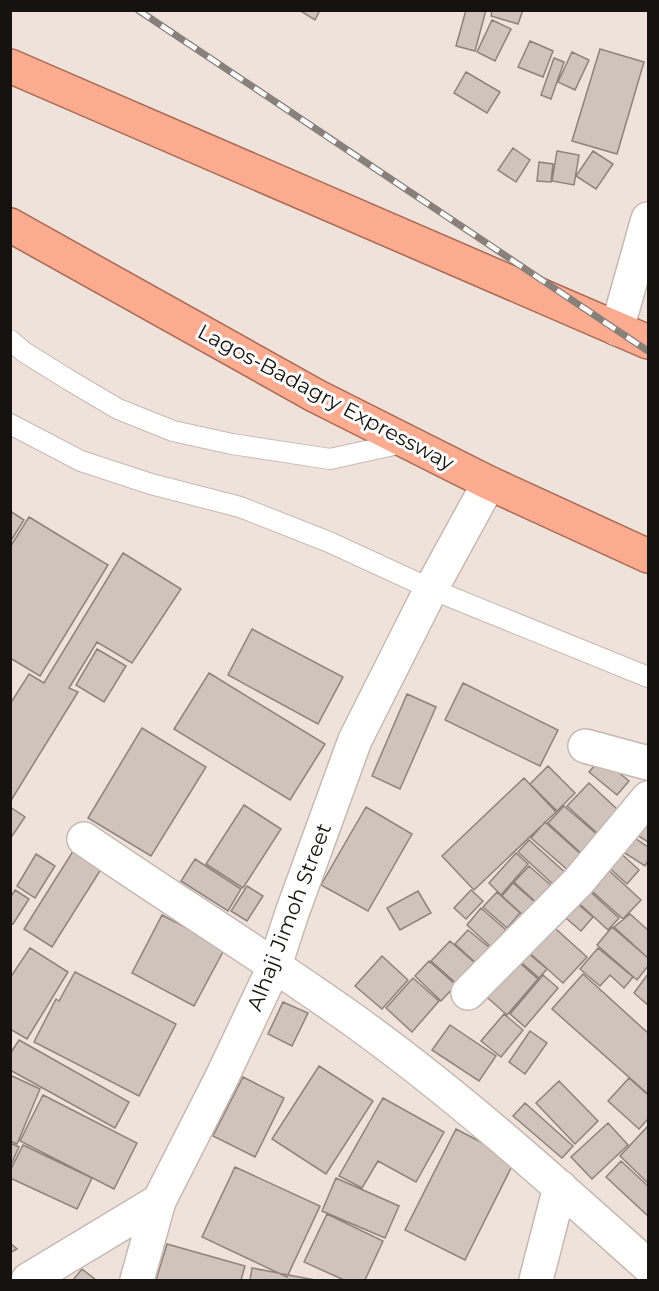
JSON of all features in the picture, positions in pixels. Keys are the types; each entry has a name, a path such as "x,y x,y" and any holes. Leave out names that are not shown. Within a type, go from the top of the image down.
{"highway":[{"path":"10,66 648,342"},
{"name":"Lagos-Badagry Expressway","path":"10,225 316,396 489,483 648,556"}],"street":[{"path":"617,329 648,225"},
{"name":"Alhaji Jimoh Street","path":"137,1281 159,1201 275,965 355,740 431,589 489,483"},
{"path":"585,746 648,763"},
{"path":"468,993 578,882 648,798"},
{"path":"84,839 275,965 358,1023 434,1082 560,1187 648,1266"},
{"path":"536,1281 560,1187"},
{"path":"27,1281 159,1201"}],"lane":[{"path":"10,340 42,363 118,409 173,431 232,444 330,459 409,441"},
{"path":"10,424 81,461 151,484 240,507 329,542 431,589 648,676"}],"building":[{"path":"299,10 320,10 315,20"},
{"path":"466,10 486,10 475,51 456,46"},
{"path":"492,10 523,10 518,24 491,16"},
{"path":"492,20 511,29 495,61 477,52"},
{"path":"530,41 553,51 543,77 518,67"},
{"path":"600,49 644,62 617,154 572,141"},
{"path":"572,52 589,60 575,90 558,82"},
{"path":"554,58 564,62 551,99 541,95"},
{"path":"466,72 500,92 487,113 454,93"},
{"path":"513,148 530,160 516,182 498,170"},
{"path":"557,151 579,155 574,185 552,181"},
{"path":"593,151 613,164 596,189 576,176"},
{"path":"539,162 553,164 551,182 537,181"},
{"path":"10,511 24,520 12,539 10,538"},
{"path":"29,517 108,565 40,676 10,658 10,547"},
{"path":"123,553 181,589 132,663 97,642 69,688 78,692 10,802 10,704 29,674 44,683"},
{"path":"252,629 343,677 318,724 228,675"},
{"path":"97,649 126,666 104,702 76,685"},
{"path":"209,673 325,744 290,800 174,729"},
{"path":"463,683 558,730 540,766 445,720"},
{"path":"407,694 436,707 400,789 372,776"},
{"path":"142,728 206,767 151,856 88,818"},
{"path":"601,758 629,781 617,795 589,772"},
{"path":"548,766 575,793 557,811 530,784"},
{"path":"524,778 556,812 474,890 442,856"},
{"path":"589,783 618,810 597,833 567,806"},
{"path":"244,805 281,829 243,888 206,864"},
{"path":"564,806 599,836 583,855 548,823"},
{"path":"10,807 25,817 10,839"},
{"path":"366,807 412,834 368,911 321,885"},
{"path":"648,820 648,842 628,829"},
{"path":"545,822 584,857 570,872 531,838"},
{"path":"627,833 648,847 648,860 645,866 617,848"},
{"path":"529,840 568,875 556,887 518,852"},
{"path":"75,848 103,866 52,947 24,929"},
{"path":"615,848 639,870 627,884 603,862"},
{"path":"516,853 528,864 501,895 489,883"},
{"path":"36,854 55,866 35,898 17,886"},
{"path":"195,859 241,889 228,911 181,881"},
{"path":"603,865 641,900 623,919 584,884"},
{"path":"529,866 554,888 539,905 514,882"},
{"path":"513,883 536,903 524,916 502,896"},
{"path":"582,884 619,918 608,930 571,896"},
{"path":"247,886 263,896 247,921 231,911"},
{"path":"15,890 29,899 13,924 10,923 10,898"},
{"path":"471,890 483,901 466,919 454,908"},
{"path":"418,891 431,913 400,930 387,908"},
{"path":"497,892 520,913 507,928 483,907"},
{"path":"572,899 593,917 581,931 560,913"},
{"path":"481,908 506,930 491,947 467,925"},
{"path":"630,914 648,930 648,958 614,927"},
{"path":"162,915 225,948 194,1006 132,973"},
{"path":"547,921 587,957 563,983 523,947"},
{"path":"612,927 648,958 648,966 637,980 597,945"},
{"path":"468,930 491,949 477,964 455,944"},
{"path":"450,941 476,964 458,985 431,961"},
{"path":"30,948 68,972 27,1039 10,1029 10,978"},
{"path":"522,948 547,969 539,978 515,957"},
{"path":"598,948 633,977 624,988 610,975 600,986 580,969"},
{"path":"382,956 408,980 382,1009 355,986"},
{"path":"512,956 538,979 507,1015 480,991"},
{"path":"429,961 456,985 441,1001 415,976"},
{"path":"75,972 176,1024 139,1096 34,1042 56,999 59,1001"},
{"path":"583,974 648,1033 648,1094 552,1009"},
{"path":"648,974 648,1005 634,993"},
{"path":"543,975 558,988 525,1027 510,1014"},
{"path":"413,978 439,1001 412,1032 386,1008"},
{"path":"283,1002 308,1013 292,1046 268,1034"},
{"path":"504,1014 523,1030 501,1057 481,1041"},
{"path":"450,1025 496,1056 479,1081 432,1050"},
{"path":"530,1031 547,1043 525,1074 509,1062"},
{"path":"19,1040 129,1102 115,1128 10,1070 10,1054"},
{"path":"319,1066 373,1101 326,1174 272,1139"},
{"path":"10,1075 40,1089 17,1144 10,1141"},
{"path":"243,1077 284,1098 255,1157 213,1136"},
{"path":"629,1078 648,1095 648,1119 639,1129 608,1101"},
{"path":"559,1081 598,1121 575,1144 536,1103"},
{"path":"43,1095 137,1143 114,1189 20,1141"},
{"path":"383,1098 444,1132 416,1182 378,1161 362,1188 339,1176"},
{"path":"525,1103 573,1146 562,1158 513,1116"},
{"path":"608,1123 628,1145 592,1179 571,1157"},
{"path":"648,1126 648,1183 620,1156"},
{"path":"456,1129 515,1160 465,1260 405,1230"},
{"path":"10,1143 19,1147 10,1167"},
{"path":"23,1145 92,1178 77,1209 10,1178 10,1171"},
{"path":"621,1161 648,1186 648,1216 606,1177"},
{"path":"235,1167 320,1206 287,1277 202,1237"},
{"path":"336,1178 399,1206 385,1238 322,1211"},
{"path":"327,1214 383,1241 365,1280 344,1280 304,1262"},
{"path":"10,1243 17,1249 10,1253"},
{"path":"167,1244 245,1266 241,1280 156,1280"},
{"path":"252,1268 315,1280 250,1280"},
{"path":"82,1269 96,1280 73,1280"}],"railway":[{"path":"138,10 648,351"}]}
